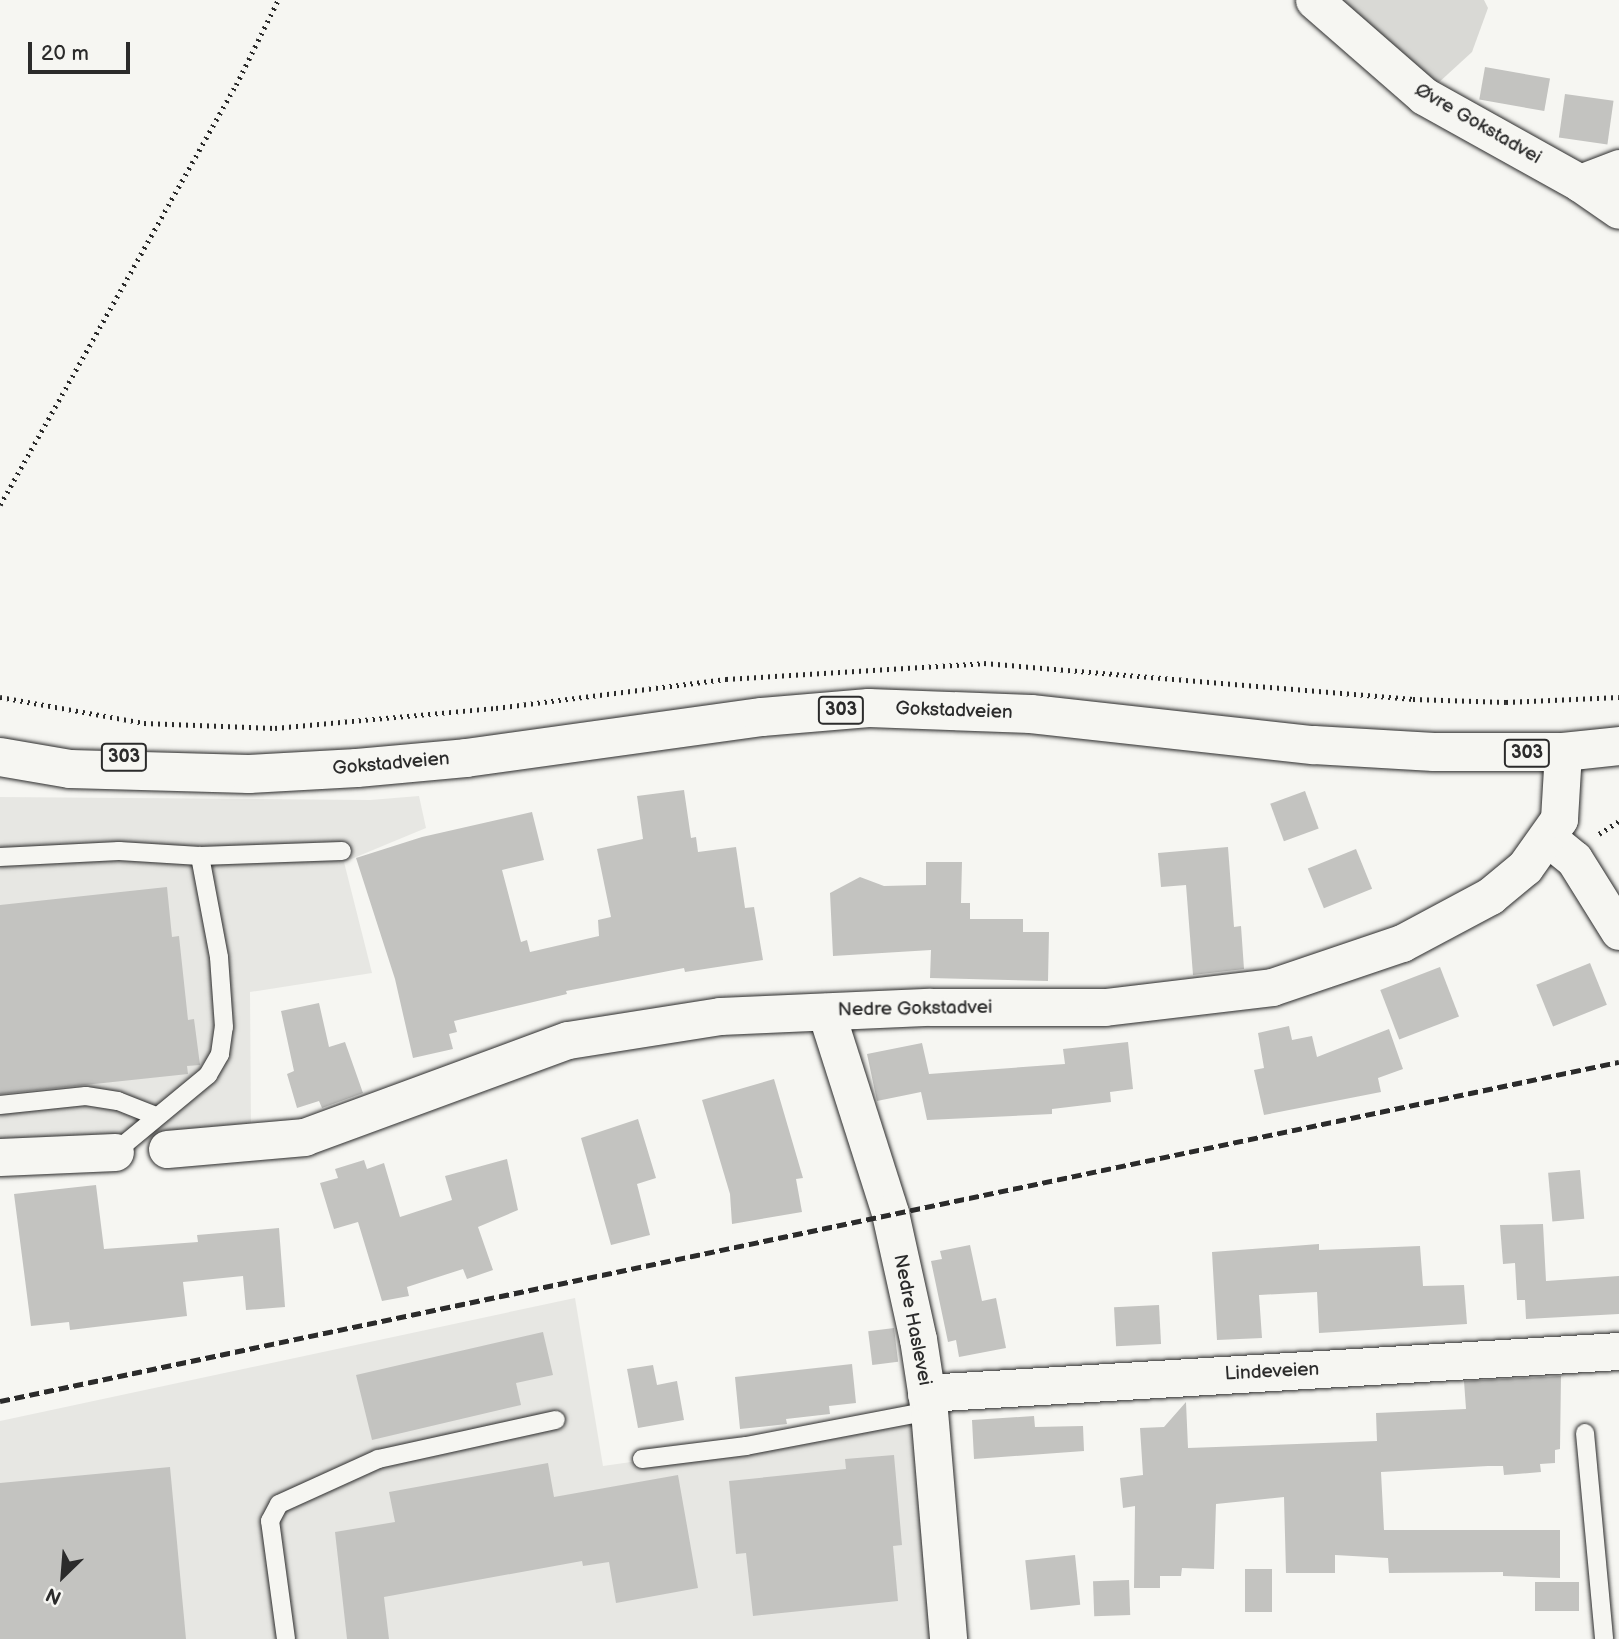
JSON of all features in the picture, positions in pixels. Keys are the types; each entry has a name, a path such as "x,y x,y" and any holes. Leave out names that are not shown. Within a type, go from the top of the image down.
{"main road":[{"name":"Gokstadveien","path":"0,757 70,769 249,774 466,758 762,717 869,708 1031,714 1328,746 1434,752 1563,752 1619,746"},
{"name":"Gokstadveien","path":"0,732 73,750 249,774"}],"street":[{"name":"Øvre Gokstadvei","path":"1314,0 1424,96 1580,183 1619,210"},
{"path":"1580,183 1619,168"},
{"name":"Nedre Gokstadvei","path":"162,1132 328,1131 568,1040 720,1016 1105,1007 1272,987 1345,965 1444,923 1490,896 1525,867 1559,819 1563,752"},
{"path":"1548,838 1574,859 1619,931"},
{"name":"Nedre Haslevei","path":"826,1012 890,1213 927,1402 947,1639"},
{"path":"0,1157 115,1152"},
{"name":"Lindeveien","path":"927,1402 1619,1352"}],"lane":[{"path":"0,857 119,851 200,856 342,851"},
{"path":"115,1152 162,1132 208,1075 220,1054 223,1027 219,957 200,856"},
{"path":"0,1105 86,1096 118,1101 162,1132"},
{"path":"642,1459 746,1446 927,1402"},
{"path":"286,1639 270,1521 279,1504 379,1459 556,1420"},
{"path":"1584,1433 1604,1639"}],"path":[{"path":"0,505 236,85 278,0"},
{"path":"1591,841 1619,821"}],"shaded area":[{"path":"1314,0 1484,0 1488,8 1472,52 1424,96"},
{"path":"419,796 426,828 344,862 372,973 250,992 251,1123 0,1147 0,797 370,800"},
{"path":"575,1298 603,1466 925,1420 940,1639 0,1639 0,1421"}],"building":[{"path":"1485,67 1550,78 1544,111 1479,99"},
{"path":"1565,94 1614,101 1607,144 1559,138"},
{"path":"684,790 691,838 696,837 698,852 736,847 745,908 754,907 763,960 685,972 684,968 566,991 567,994 454,1021 457,1032 449,1034 453,1049 413,1058 395,979 356,858 422,837 532,812 544,860 502,870 521,942 527,940 530,952 599,936 598,920 611,917 597,849 643,839 637,796"},
{"path":"1305,791 1319,829 1284,841 1270,804"},
{"path":"1228,847 1234,927 1241,926 1244,969 1193,975 1186,885 1161,887 1158,853"},
{"path":"1356,849 1372,889 1324,908 1308,868"},
{"path":"926,862 962,862 961,903 970,903 970,919 1023,919 1023,932 1049,932 1048,981 930,978 931,950 833,956 830,893 860,877 884,886 926,885"},
{"path":"167,887 172,937 179,936 188,1020 194,1019 200,1065 187,1066 188,1074 0,1094 0,905"},
{"path":"1590,963 1607,1005 1553,1026 1536,985"},
{"path":"1440,967 1459,1016 1399,1039 1380,990"},
{"path":"319,1003 329,1047 345,1042 363,1093 322,1108 319,1101 297,1108 287,1074 294,1071 281,1011"},
{"path":"1289,1026 1292,1040 1312,1036 1317,1057 1389,1029 1403,1069 1378,1078 1381,1092 1264,1115 1254,1070 1264,1068 1258,1033"},
{"path":"1128,1042 1133,1089 1110,1092 1111,1102 1052,1109 1052,1114 927,1120 921,1092 877,1101 867,1054 922,1043 929,1074 1065,1064 1063,1049"},
{"path":"774,1079 803,1178 796,1179 802,1212 732,1224 730,1194 702,1100"},
{"path":"638,1119 656,1178 637,1184 650,1235 611,1245 581,1138"},
{"path":"507,1159 518,1210 478,1227 493,1270 467,1279 463,1269 407,1287 409,1296 382,1301 358,1222 334,1229 320,1183 338,1178 335,1169 364,1160 367,1169 384,1163 400,1217 452,1200 445,1176"},
{"path":"1580,1170 1584,1219 1552,1222 1548,1173"},
{"path":"96,1185 104,1249 198,1242 197,1235 279,1228 285,1307 246,1310 243,1276 183,1282 187,1316 70,1330 69,1322 31,1326 14,1194"},
{"path":"1543,1224 1546,1281 1619,1276 1619,1314 1526,1319 1525,1300 1517,1300 1515,1263 1503,1264 1500,1225"},
{"path":"1319,1244 1319,1250 1420,1246 1423,1286 1464,1285 1467,1324 1319,1333 1317,1292 1259,1295 1262,1338 1217,1340 1212,1252"},
{"path":"970,1245 982,1301 996,1298 1006,1348 959,1357 956,1340 948,1342 931,1261 942,1259 940,1251"},
{"path":"1159,1305 1161,1344 1116,1346 1114,1307"},
{"path":"894,1328 898,1362 872,1365 868,1331"},
{"path":"543,1332 553,1375 516,1383 521,1405 372,1440 356,1375"},
{"path":"852,1364 856,1403 829,1406 830,1414 786,1419 787,1424 740,1429 735,1377"},
{"path":"653,1365 657,1385 677,1381 684,1420 638,1428 627,1369"},
{"path":"1561,1376 1560,1449 1555,1450 1555,1463 1540,1464 1541,1472 1504,1475 1503,1466 1488,1466 1381,1472 1384,1530 1560,1530 1560,1578 1503,1576 1503,1572 1389,1573 1388,1558 1335,1555 1335,1573 1286,1573 1284,1497 1216,1504 1214,1569 1182,1568 1181,1576 1160,1576 1160,1588 1134,1588 1135,1506 1123,1508 1120,1478 1143,1475 1140,1428 1164,1427 1186,1402 1188,1448 1377,1441 1376,1413 1466,1409 1464,1381"},
{"path":"1034,1416 1035,1427 1083,1426 1084,1451 974,1459 972,1420"},
{"path":"894,1455 902,1545 893,1546 898,1601 753,1616 746,1553 736,1554 729,1481 846,1469 845,1459"},
{"path":"548,1463 554,1497 678,1475 698,1588 616,1603 609,1562 583,1566 582,1561 384,1597 389,1639 347,1639 335,1532 395,1522 389,1492"},
{"path":"170,1467 186,1639 0,1639 0,1483"},
{"path":"1075,1555 1080,1605 1031,1610 1025,1560"},
{"path":"1245,1569 1272,1569 1272,1612 1245,1612"},
{"path":"1129,1580 1130,1615 1094,1616 1093,1581"},
{"path":"1535,1582 1579,1582 1579,1611 1535,1611"}],"railway":[{"path":"0,1401 1619,1062"}]}
